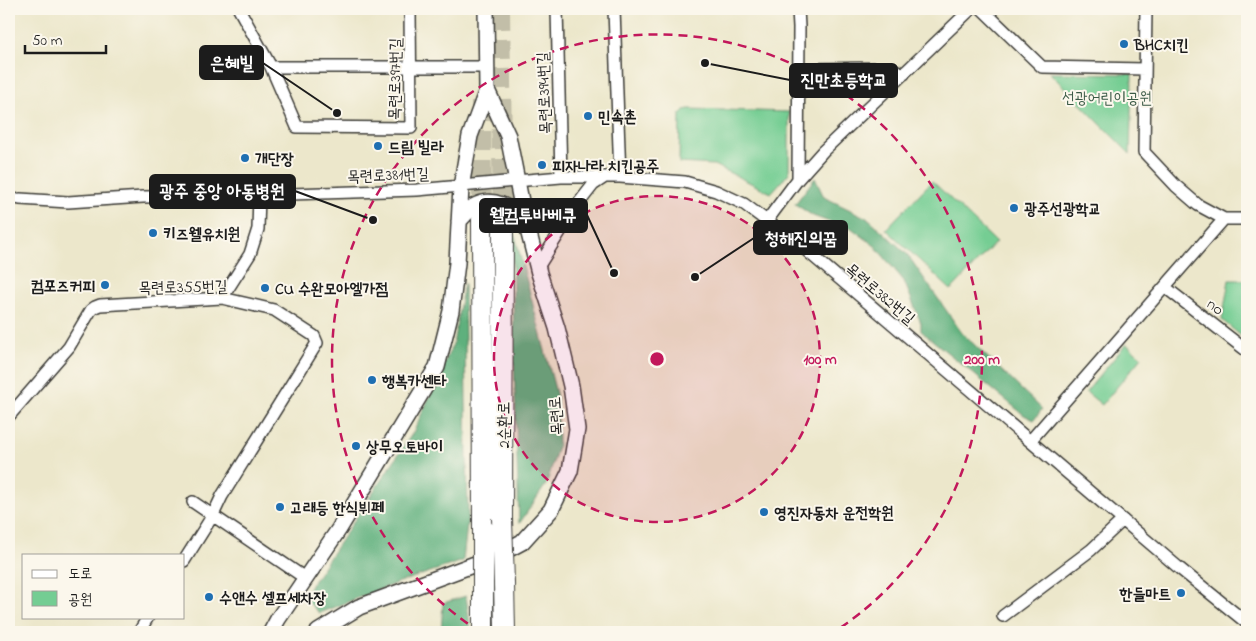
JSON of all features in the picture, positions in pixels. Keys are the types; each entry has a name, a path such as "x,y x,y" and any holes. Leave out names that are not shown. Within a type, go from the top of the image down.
{"highway":[{"name":"2순환로","path":"503,218 502,518 505,632"},
{"name":"2순환로","path":"482,219 483,632"}],"main road":[{"name":"목련로","path":"271,632 339,529 436,367 451,311 461,187 470,136 487,90 486,9"},
{"name":"목련로","path":"318,632 359,607 494,557 522,542 551,510 570,471 577,428 570,386 557,328 522,206 508,136 487,90"},
{"path":"459,221 472,208 491,202 499,203 515,211 526,222"}],"street":[{"path":"239,9 271,67 487,67"},
{"name":"목련로397번길","path":"271,67 297,127 411,128 412,68 410,9"},
{"name":"목련로394번길","path":"557,9 561,177"},
{"path":"614,9 620,177"},
{"path":"798,9 798,179"},
{"path":"766,222 798,179 823,151 971,9"},
{"path":"982,9 1042,67 1146,69"},
{"path":"1146,9 1144,152 1176,186 1198,205 1224,219 1247,219"},
{"path":"799,69 890,68 904,74"},
{"name":"목련로382번길","path":"518,181 561,177 620,177 685,182 716,191 744,204 806,251 1179,568 1247,623"},
{"path":"538,266 574,208 593,185 605,177"},
{"name":"목련로381번길","path":"20,199 68,202 143,197 417,190 518,181"},
{"path":"222,298 250,254 258,229 259,195"},
{"path":"1030,441 1224,219"},
{"name":"no","path":"1165,287 1247,351"},
{"name":"목련로355번길","path":"9,416 69,348 90,310 100,305 222,298 274,310 314,336 317,343 185,559"},
{"path":"193,502 305,578"},
{"path":"1003,616 1090,550 1123,520"},
{"path":"139,632 147,618"}],"green space":[{"name":"선광어린이공원","path":"1050,73 1132,74 1130,154"},
{"path":"684,110 789,112 789,173 771,193 714,165 679,163 680,115"},
{"path":"815,178 824,197 869,219 907,254 962,333 1042,409 1034,420 1024,415 921,331 921,323 904,281 875,246 850,227 838,225 813,216 795,204"},
{"path":"932,181 996,242 951,290 886,229"},
{"path":"512,224 557,397 558,446 547,483 519,524 514,359"},
{"path":"1229,280 1247,280 1247,341 1222,320"},
{"path":"464,283 468,516 463,561 397,583 319,613 303,597 414,431 453,344"},
{"path":"1126,344 1142,357 1102,405 1086,392"},
{"path":"466,596 471,632 441,632 443,603"}],"tunnel":[{"path":"500,9 503,218"},
{"path":"481,101 482,219"}],"place":[{"name":"BHC치킨","path":"1124,44"},
{"name":"진만초등학교","path":"705,63"},
{"name":"은혜빌","path":"337,113"},
{"name":"민속촌","path":"588,116"},
{"name":"드림 빌라","path":"378,146"},
{"name":"개단장","path":"245,158"},
{"name":"피자나라 치킨공주","path":"542,165"},
{"name":"광주선광학교","path":"1014,208"},
{"name":"광주 중앙 아동병원","path":"373,220"},
{"name":"키즈웰유치원","path":"153,233"},
{"name":"웰컴투바베큐","path":"614,273"},
{"name":"청해진의꿈","path":"695,277"},
{"name":"컴포즈커피","path":"105,285"},
{"name":"CU 수완모아엘가점","path":"265,288"},
{"name":"행복카센타","path":"372,380"},
{"name":"상무오토바이","path":"356,446"},
{"name":"고래등 한식뷔페","path":"280,507"},
{"name":"영진자동차 운전학원","path":"764,512"},
{"name":"한들마트","path":"1181,593"},
{"name":"수앤수 셀프세차장","path":"209,597"}]}
